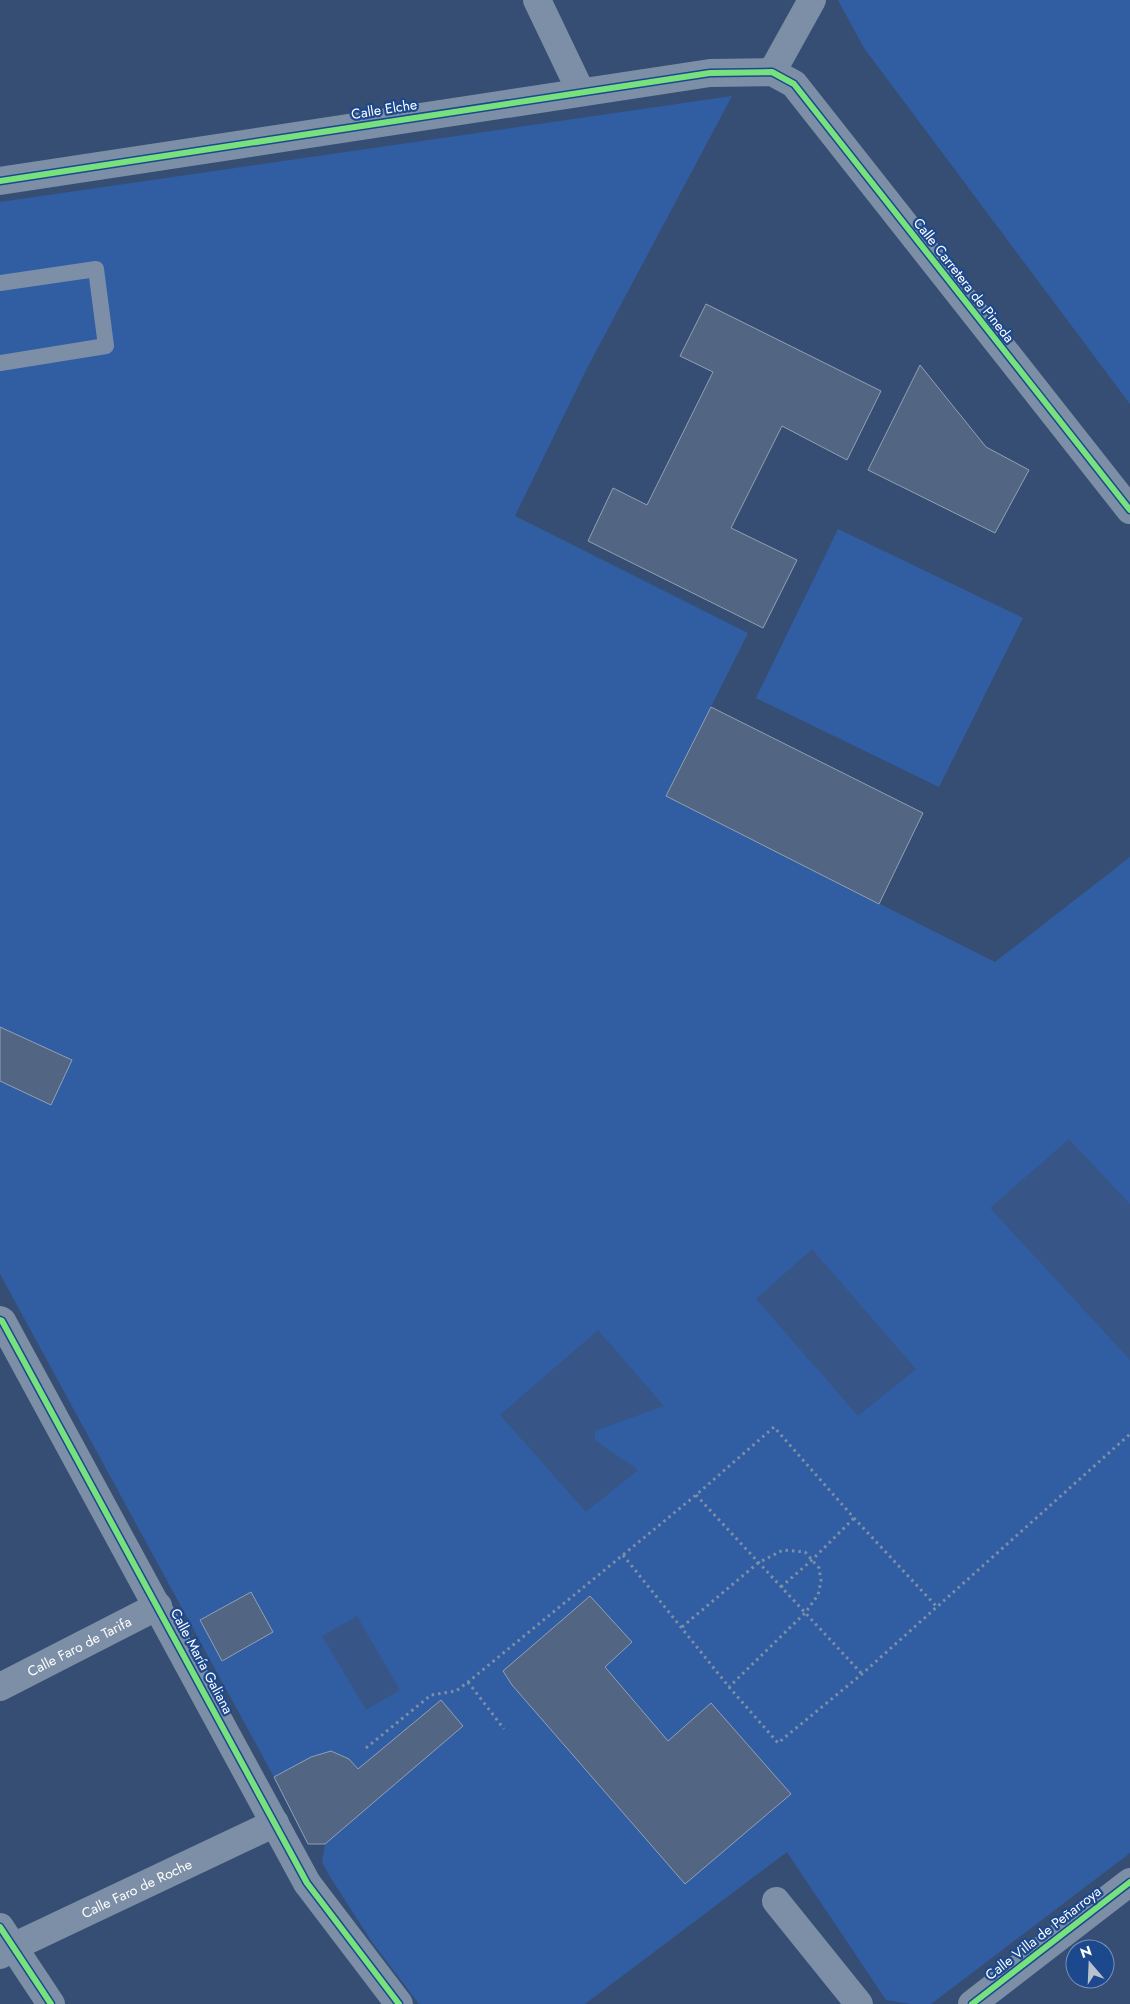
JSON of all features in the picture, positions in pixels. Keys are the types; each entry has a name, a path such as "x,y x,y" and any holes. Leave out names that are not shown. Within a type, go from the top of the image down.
{"street":[{"path":"537,0 581,92"},
{"path":"772,72 812,0"},
{"name":"Calle Elche","path":"0,181 710,73 772,72"},
{"name":"Calle Carretera de Pineda","path":"772,72 794,84 1130,510"},
{"name":"Calle María Galiana","path":"0,1320 158,1606 307,1883 399,2004"},
{"name":"Calle Faro de Tarifa","path":"0,1687 158,1606"},
{"name":"Calle Faro de Roche","path":"4,1943 275,1822"},
{"name":"Calle Villa de Peñarroya","path":"972,2004 1130,1882"},
{"path":"776,1900 859,2004"},
{"path":"4,1943 51,2004"}],"lane":[{"path":"0,283 96,269 106,346 0,363"}],"path":[{"path":"366,1748 431,1696 456,1691 468,1682 696,1496 774,1427 854,1518 937,1607"},
{"path":"623,1555 729,1687 778,1743 862,1674 1130,1434"},
{"path":"696,1496 862,1674"},
{"path":"781,1587 812,1560 854,1518"},
{"path":"682,1628 758,1563 783,1550 805,1552 819,1568 821,1581 818,1595 805,1613 729,1687"},
{"path":"468,1682 504,1729"}],"shaded area":[{"path":"838,0 1130,0 1130,404 864,48"},
{"path":"732,96 586,370 515,516 748,633 666,796 995,962 1130,857 1130,1853 931,2004 911,2004 886,2000 787,1852 585,2004 419,2004 372,1942 330,1877 322,1862 325,1844 308,1844 274,1777 0,1274 0,202"},
{"path":"838,529 1023,618 939,787 756,698"},
{"path":"1069,1139 1130,1204 1130,1360 990,1208"},
{"path":"812,1249 916,1369 858,1416 756,1299"},
{"path":"598,1330 664,1406 595,1431 595,1440 638,1470 586,1512 500,1415"},
{"path":"357,1616 400,1690 366,1710 322,1636"}],"building":[{"path":"706,304 881,391 847,460 782,426 731,528 797,560 763,628 588,541 613,488 647,505 713,372 680,356"},
{"path":"920,365 986,447 1029,470 995,533 868,470"},
{"path":"711,707 923,813 879,904 666,796"},
{"path":"0,1027 72,1060 51,1105 0,1081"},
{"path":"251,1592 273,1632 222,1661 200,1620"},
{"path":"590,1596 632,1642 605,1667 668,1741 711,1703 791,1794 685,1884 512,1685 503,1671"},
{"path":"441,1700 463,1726 325,1844 308,1844 274,1777 311,1757 331,1751 349,1759 358,1769"}],"cycle path":[{"path":"0,181 710,73 772,72 794,84 1130,510"},
{"path":"0,1320 307,1883 399,2004"},
{"path":"972,2004 1130,1882"},
{"path":"0,1927 51,2004"}]}
